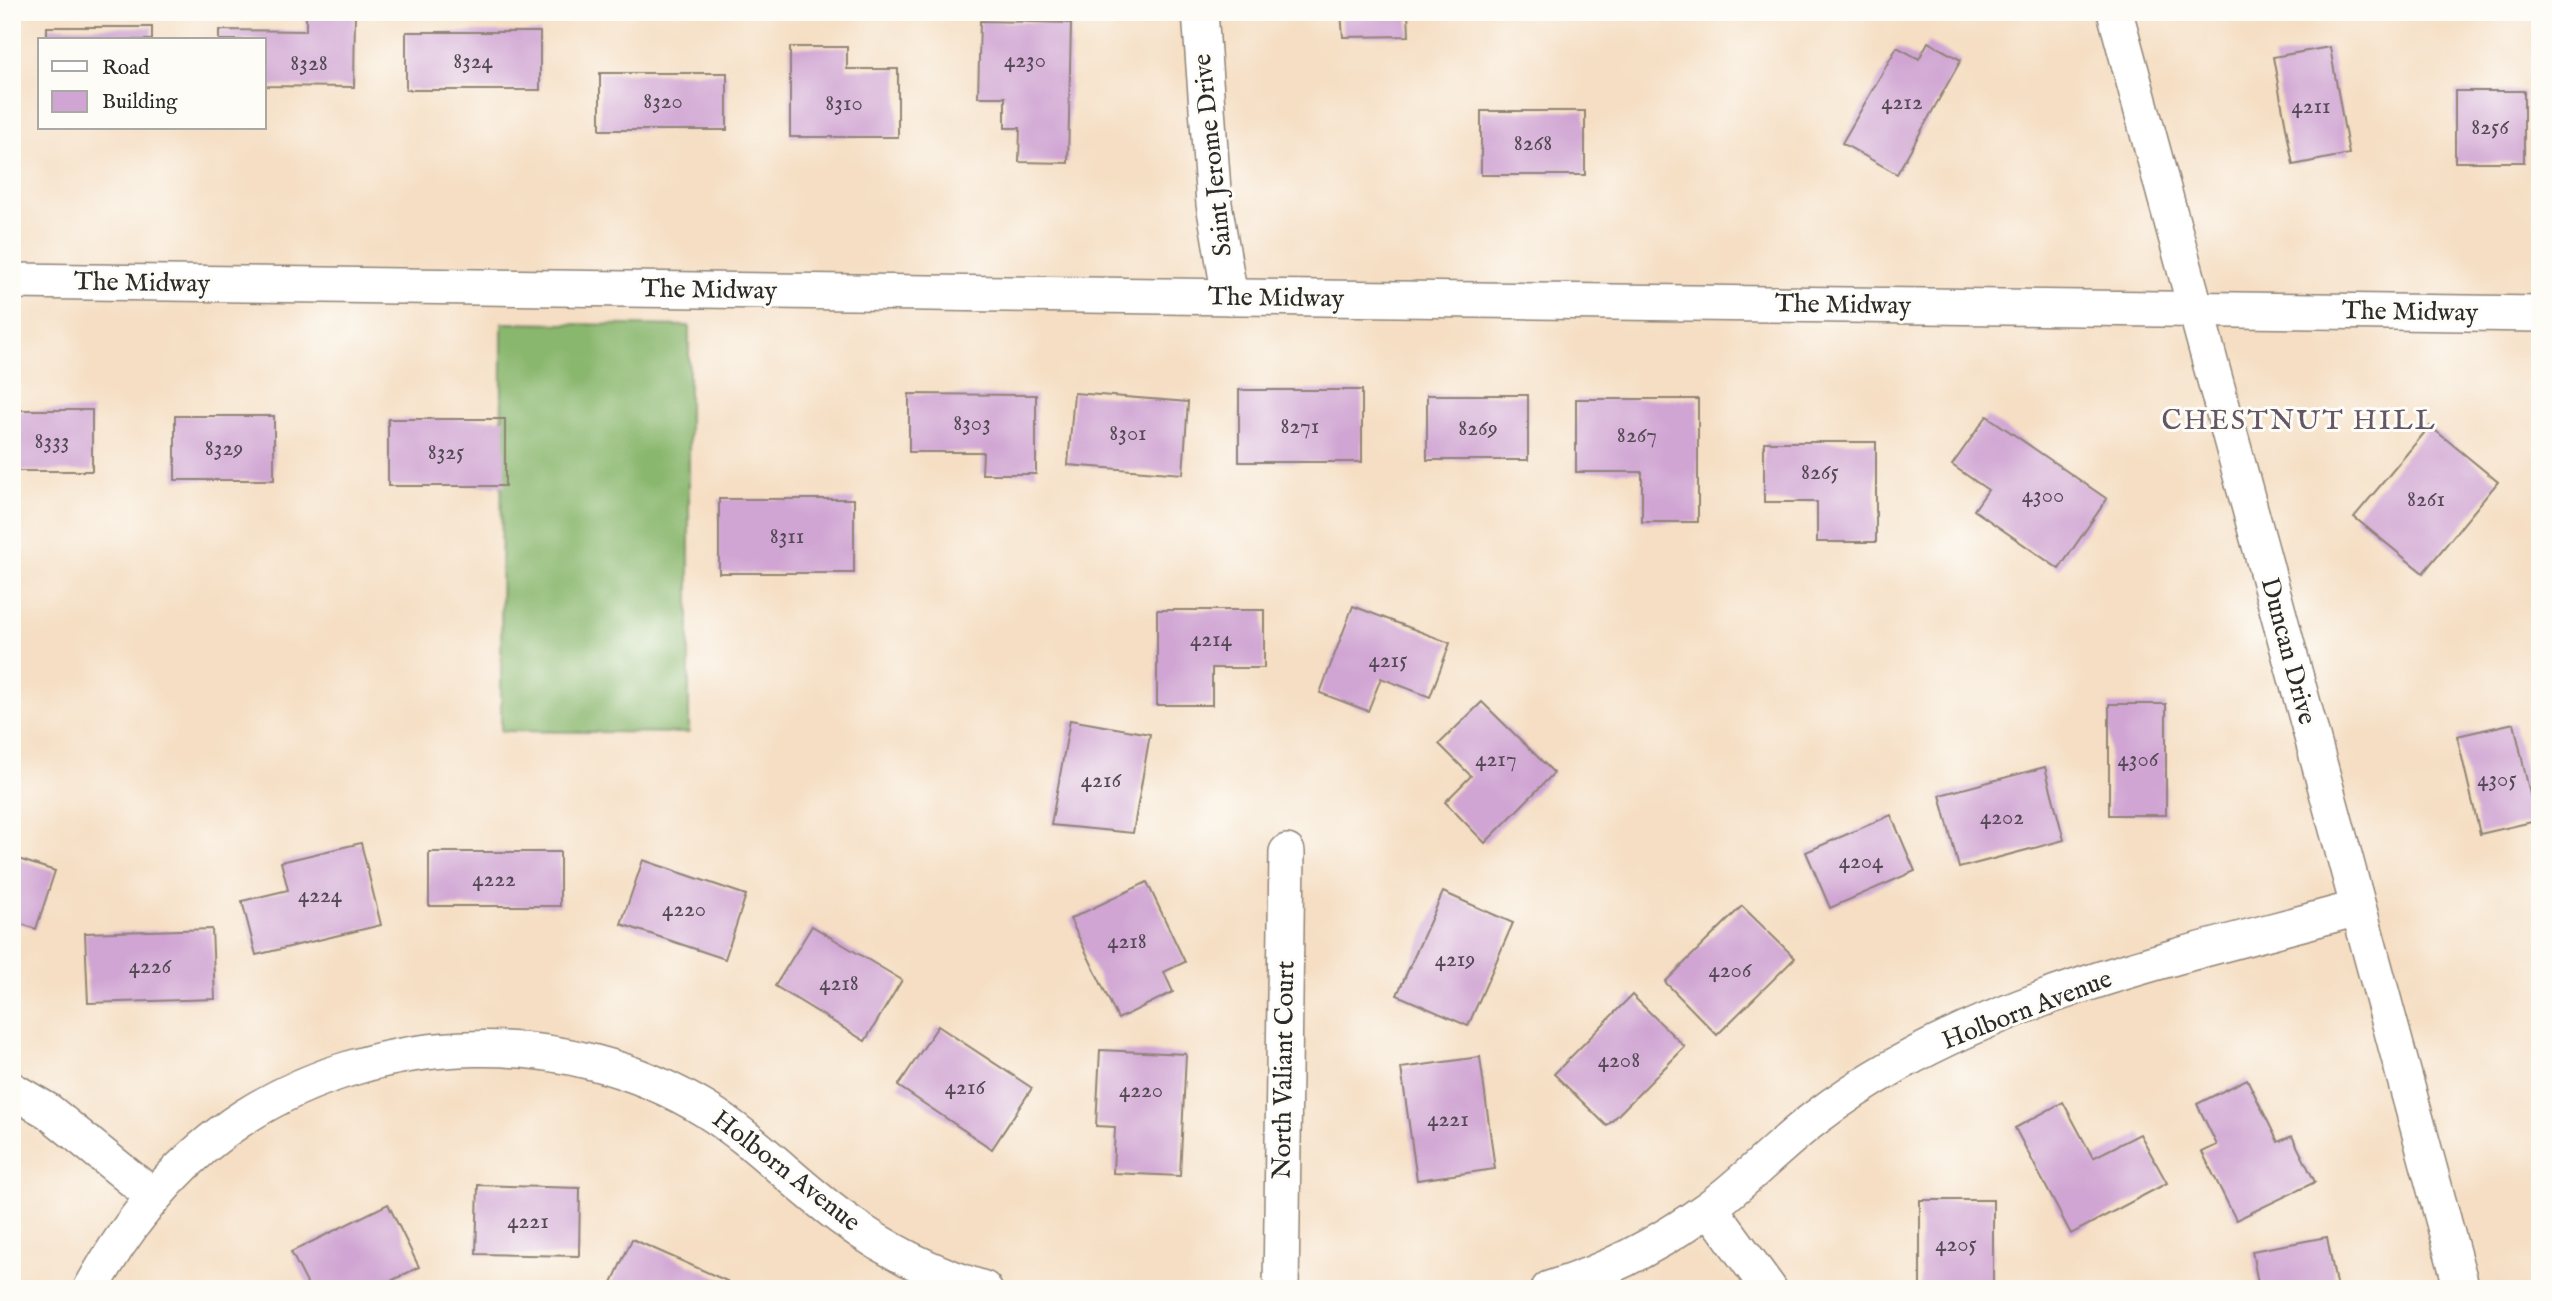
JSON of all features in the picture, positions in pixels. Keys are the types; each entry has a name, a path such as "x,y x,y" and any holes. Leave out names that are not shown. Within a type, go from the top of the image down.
{"street":[{"name":"Saint Jerome Drive","path":"1200,12 1214,204 1230,298"},
{"name":"Duncan Drive","path":"2115,12 2462,1289"},
{"name":"The Midway","path":"12,281 2540,314"},
{"name":"North Valiant Court","path":"1281,1289 1287,852"},
{"name":"Holborn Avenue","path":"1549,1289 1567,1284 1637,1253 1710,1208 1814,1119 1897,1065 1980,1022 2069,988 2358,908"},
{"name":"Holborn Avenue","path":"91,1289 111,1254 154,1197 194,1156 244,1117 305,1084 374,1060 443,1049 516,1049 580,1058 643,1078 705,1109 760,1148 844,1219 907,1258 984,1289"},
{"path":"12,1090 48,1111 154,1197"},
{"path":"1710,1208 1769,1289"}],"green space":[{"path":"502,323 689,326 689,733 501,731"}],"building":[{"path":"306,12 355,12 354,87 266,86 266,38 219,38 219,30 306,31"},
{"path":"1341,12 1408,12 1409,36 1343,37"},
{"path":"980,21 1071,23 1068,163 1019,162 1020,128 1005,128 1005,97 978,97"},
{"path":"47,27 152,27 152,38 47,38"},
{"path":"406,32 540,32 540,90 406,90"},
{"path":"1928,42 1961,60 1897,174 1842,143 1897,47 1919,59"},
{"path":"790,47 847,47 847,69 898,69 898,137 790,137"},
{"path":"2330,47 2349,154 2293,165 2273,57"},
{"path":"600,73 727,73 727,130 600,130"},
{"path":"2455,91 2524,91 2524,162 2455,162"},
{"path":"1481,111 1585,111 1585,175 1481,175"},
{"path":"1239,390 1362,390 1362,462 1239,462"},
{"path":"1074,393 1188,402 1183,474 1068,465"},
{"path":"909,394 1036,395 1036,474 982,474 983,452 909,452"},
{"path":"1427,395 1528,395 1528,460 1427,460"},
{"path":"1576,399 1698,399 1698,522 1642,522 1642,472 1576,472"},
{"path":"12,410 92,410 92,471 12,471"},
{"path":"175,416 274,416 274,480 175,480"},
{"path":"1987,416 2107,499 2059,569 1974,510 1988,490 1952,465"},
{"path":"388,419 505,419 505,486 388,486"},
{"path":"2430,426 2498,482 2423,573 2354,517"},
{"path":"1764,442 1876,442 1876,542 1817,542 1817,502 1764,502"},
{"path":"719,499 854,499 854,573 719,573"},
{"path":"1353,606 1450,643 1430,697 1381,678 1368,711 1320,693"},
{"path":"1157,610 1264,610 1264,668 1212,668 1212,705 1157,705"},
{"path":"1482,702 1554,773 1485,843 1445,802 1471,776 1439,744"},
{"path":"2109,704 2166,704 2166,815 2109,815"},
{"path":"1070,720 1150,734 1133,833 1051,825"},
{"path":"2514,723 2536,821 2480,834 2457,736"},
{"path":"2045,767 2064,840 1959,868 1940,795"},
{"path":"1891,815 1915,871 1830,908 1806,852"},
{"path":"361,843 381,925 256,955 242,901 288,890 281,862"},
{"path":"429,852 560,852 560,906 429,906"},
{"path":"15,858 55,871 36,929 12,921 12,867"},
{"path":"643,860 746,895 725,959 621,924"},
{"path":"1147,882 1185,962 1164,972 1173,992 1118,1019 1070,919"},
{"path":"1443,892 1513,923 1468,1026 1397,995"},
{"path":"1742,906 1795,958 1717,1035 1665,982"},
{"path":"812,926 902,980 865,1041 775,986"},
{"path":"212,929 215,999 88,1003 85,933"},
{"path":"1632,995 1685,1047 1607,1126 1554,1074"},
{"path":"938,1026 1032,1088 992,1149 898,1086"},
{"path":"1100,1050 1186,1054 1180,1176 1113,1173 1115,1127 1096,1126"},
{"path":"1480,1057 1495,1169 1417,1180 1401,1068"},
{"path":"2247,1079 2278,1142 2292,1136 2315,1182 2236,1220 2202,1152 2217,1145 2197,1104"},
{"path":"2063,1102 2093,1158 2140,1134 2167,1183 2071,1234 2015,1128"},
{"path":"478,1185 580,1188 579,1256 476,1254"},
{"path":"1920,1200 1993,1200 1993,1289 1920,1289"},
{"path":"388,1204 419,1267 375,1289 310,1289 291,1252"},
{"path":"2327,1237 2337,1289 2259,1289 2252,1251"},
{"path":"632,1239 727,1281 723,1289 609,1289"}],"district":[{"name":"CHESTNUT HILL","path":"2299,421"}]}
